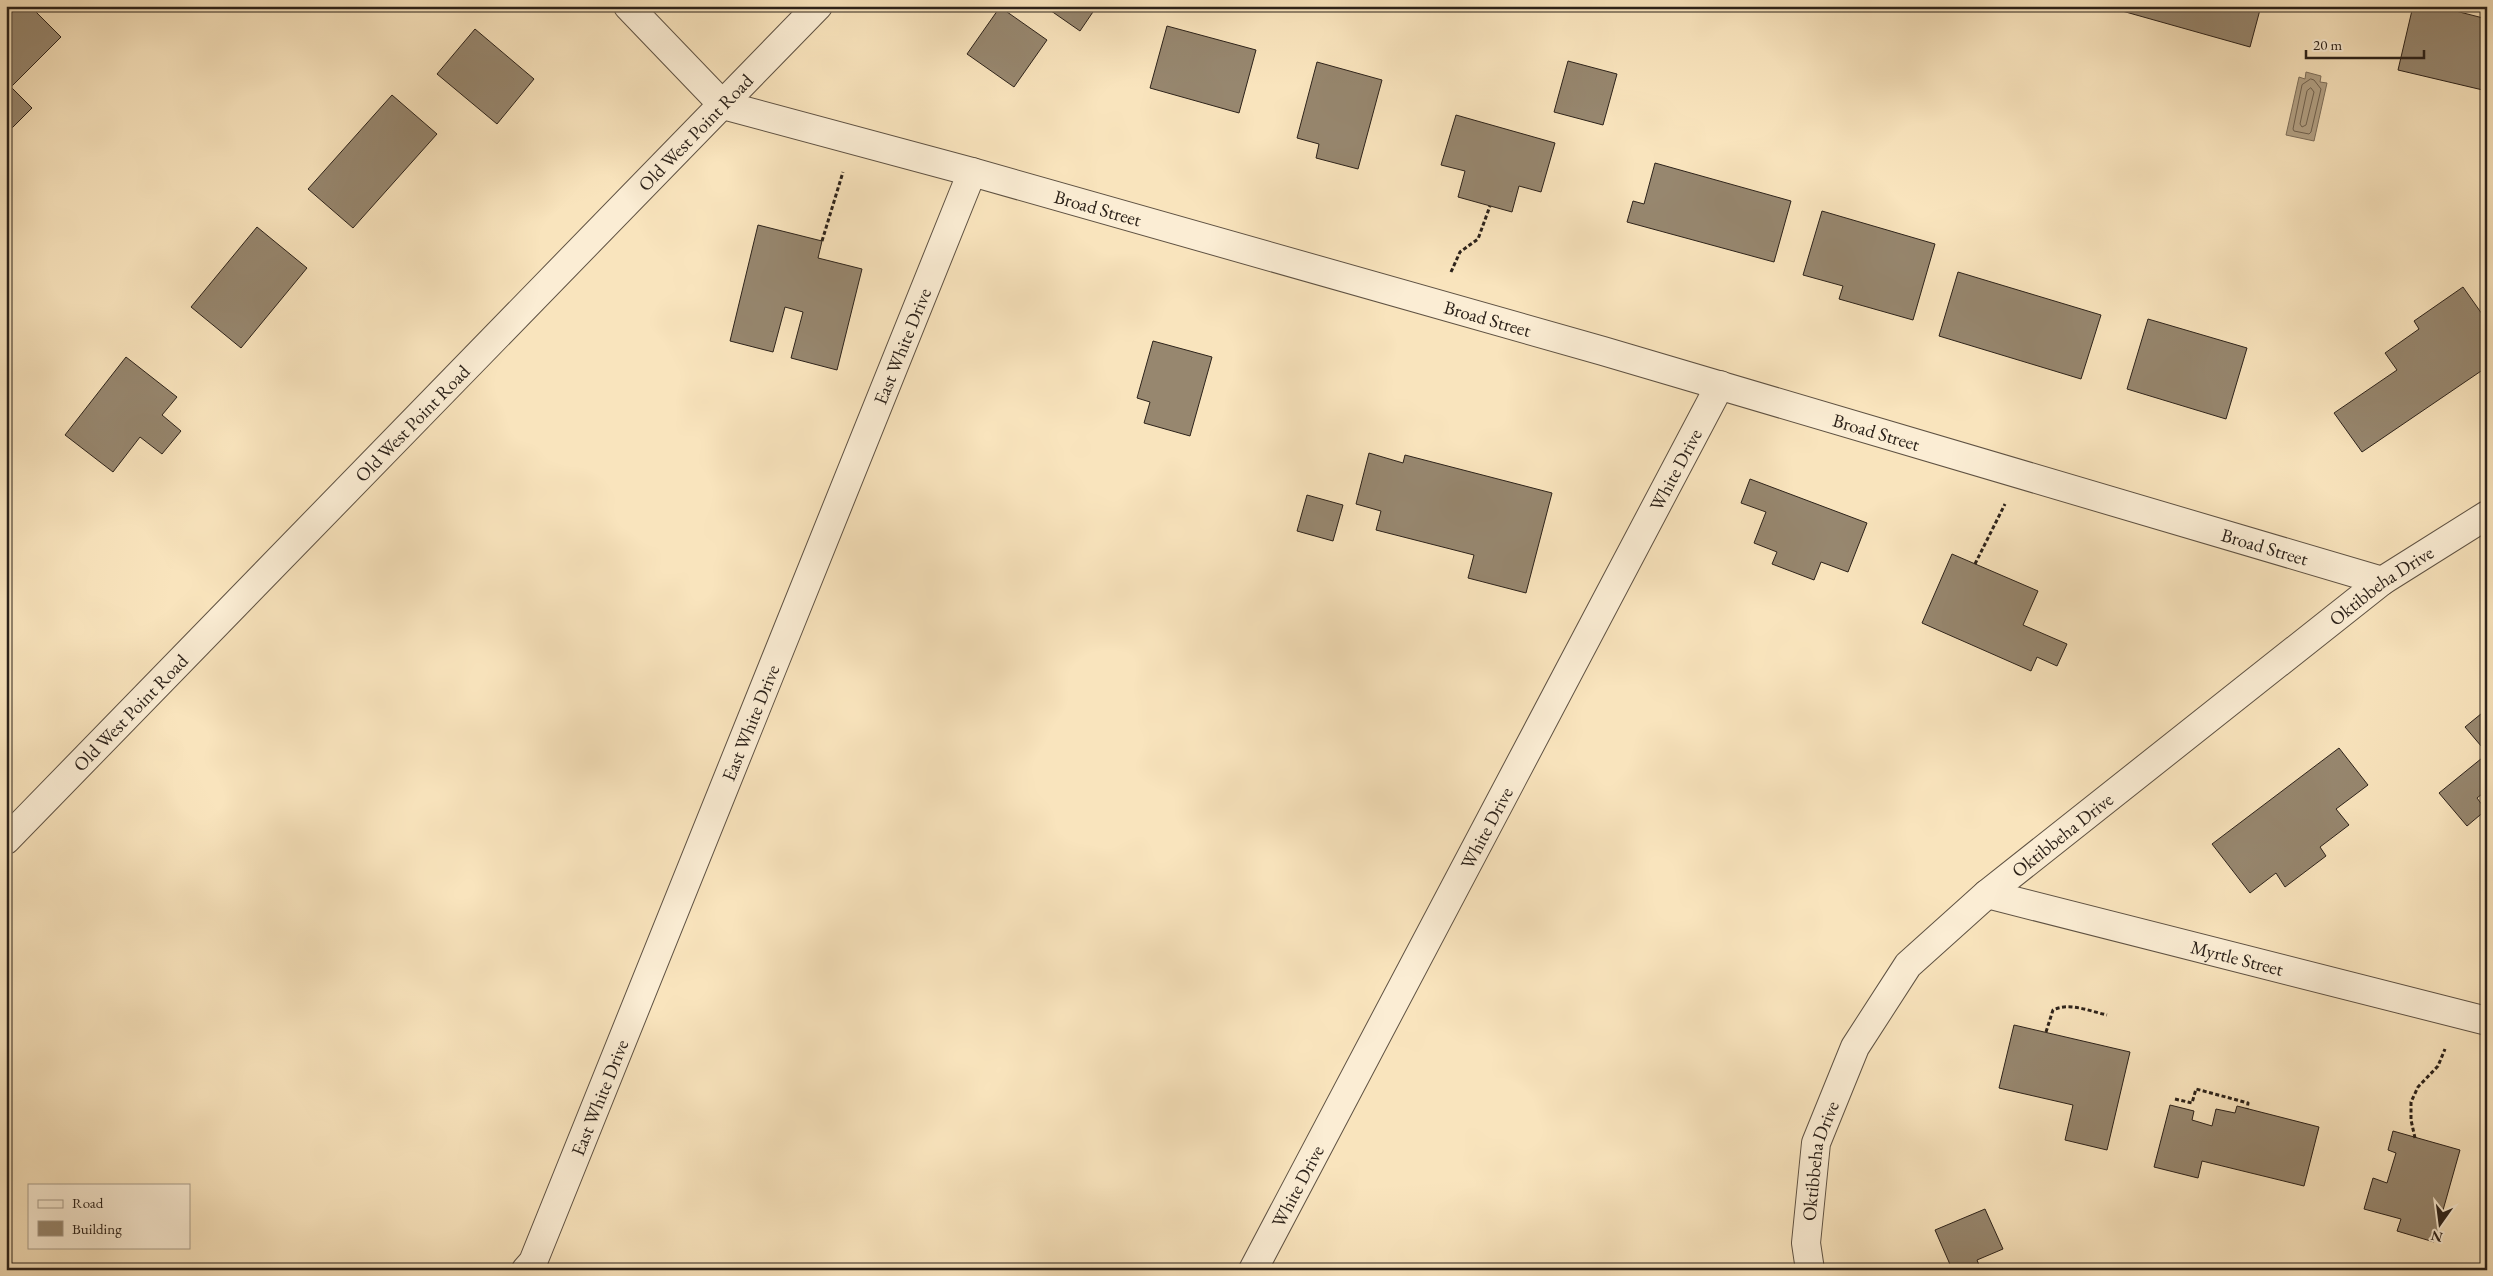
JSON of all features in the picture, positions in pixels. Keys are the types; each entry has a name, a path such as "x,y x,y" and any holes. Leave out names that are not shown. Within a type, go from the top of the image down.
{"street":[{"path":"628,6 724,105"},
{"name":"Old West Point Road","path":"6,840 724,105 818,6"},
{"name":"Broad Street","path":"724,105 972,172 1720,385 2382,580"},
{"name":"East White Drive","path":"531,1267 972,172"},
{"name":"White Drive","path":"1254,1270 1720,385"},
{"name":"Oktibbeha Drive","path":"1810,1270 1806,1243 1816,1143 1855,1047 1908,965 1987,894 2382,580 2487,515"},
{"name":"Myrtle Street","path":"1987,894 2487,1021"}],"path":[{"path":"822,241 852,140"},
{"path":"1442,306 1454,264 1460,252 1478,239 1490,206"},
{"path":"1975,564 2020,474"},
{"path":"2046,1032 2053,1010 2061,1006 2074,1007 2107,1015"},
{"path":"2415,1138 2411,1120 2411,1102 2418,1088 2438,1066 2445,1049"},
{"path":"2175,1099 2192,1103 2196,1089 2248,1103 2247,1109"}],"water":[{"path":"2306,72 2321,76 2320,82 2327,83 2314,141 2286,135 2299,77 2305,79"}],"building":[{"path":"13,6 30,6 61,37 11,87 32,108 11,129 6,125 6,13"},
{"path":"1044,6 1097,6 1080,31"},
{"path":"2116,6 2261,6 2250,47 2115,9"},
{"path":"2413,6 2436,6 2487,19 2487,91 2398,70"},
{"path":"1000,7 1047,40 1014,87 967,54"},
{"path":"1167,26 1256,50 1239,113 1150,88"},
{"path":"475,29 534,79 497,124 437,74"},
{"path":"1568,61 1617,74 1603,125 1554,112"},
{"path":"1317,62 1382,80 1358,169 1316,158 1319,144 1297,138"},
{"path":"392,95 437,134 353,228 308,189"},
{"path":"1456,115 1555,143 1541,192 1519,186 1512,212 1458,197 1465,171 1441,165"},
{"path":"1655,163 1791,201 1774,262 1627,222 1633,201 1644,204"},
{"path":"1822,211 1935,244 1913,320 1839,299 1843,286 1803,275"},
{"path":"758,225 822,241 818,258 862,269 837,370 791,358 803,312 785,307 773,352 730,341"},
{"path":"257,227 307,268 241,348 191,307"},
{"path":"1958,272 2101,315 2081,379 1939,336"},
{"path":"2463,287 2487,321 2487,367 2362,452 2334,413 2397,370 2385,353 2419,329 2414,321"},
{"path":"2148,319 2247,348 2226,419 2127,389"},
{"path":"1153,341 1212,357 1190,436 1144,423 1150,402 1137,398"},
{"path":"126,357 177,397 162,415 181,431 162,454 140,437 113,472 65,435"},
{"path":"1369,453 1403,463 1405,455 1552,493 1526,593 1468,578 1474,555 1376,530 1381,511 1356,504"},
{"path":"1750,479 1867,523 1848,572 1821,562 1814,580 1772,564 1777,552 1754,543 1766,512 1741,503"},
{"path":"1307,495 1343,505 1333,541 1297,531"},
{"path":"1952,554 2038,591 2023,625 2067,644 2057,666 2037,657 2031,671 1922,623"},
{"path":"2487,709 2487,753 2465,727"},
{"path":"2339,748 2368,785 2336,809 2349,825 2320,847 2326,856 2285,887 2276,873 2250,893 2212,844"},
{"path":"2487,754 2487,790 2477,798 2486,810 2467,826 2439,793"},
{"path":"2014,1025 2130,1052 2107,1150 2065,1140 2073,1105 1999,1088"},
{"path":"2170,1105 2194,1111 2192,1120 2212,1126 2216,1109 2235,1113 2237,1106 2319,1127 2304,1186 2202,1161 2198,1178 2154,1167"},
{"path":"2393,1131 2460,1150 2434,1242 2397,1231 2401,1219 2364,1209 2373,1178 2387,1183 2396,1153 2388,1150"},
{"path":"1985,1209 2003,1249 1977,1260 1981,1270 1949,1270 1952,1269 1935,1230"}]}
